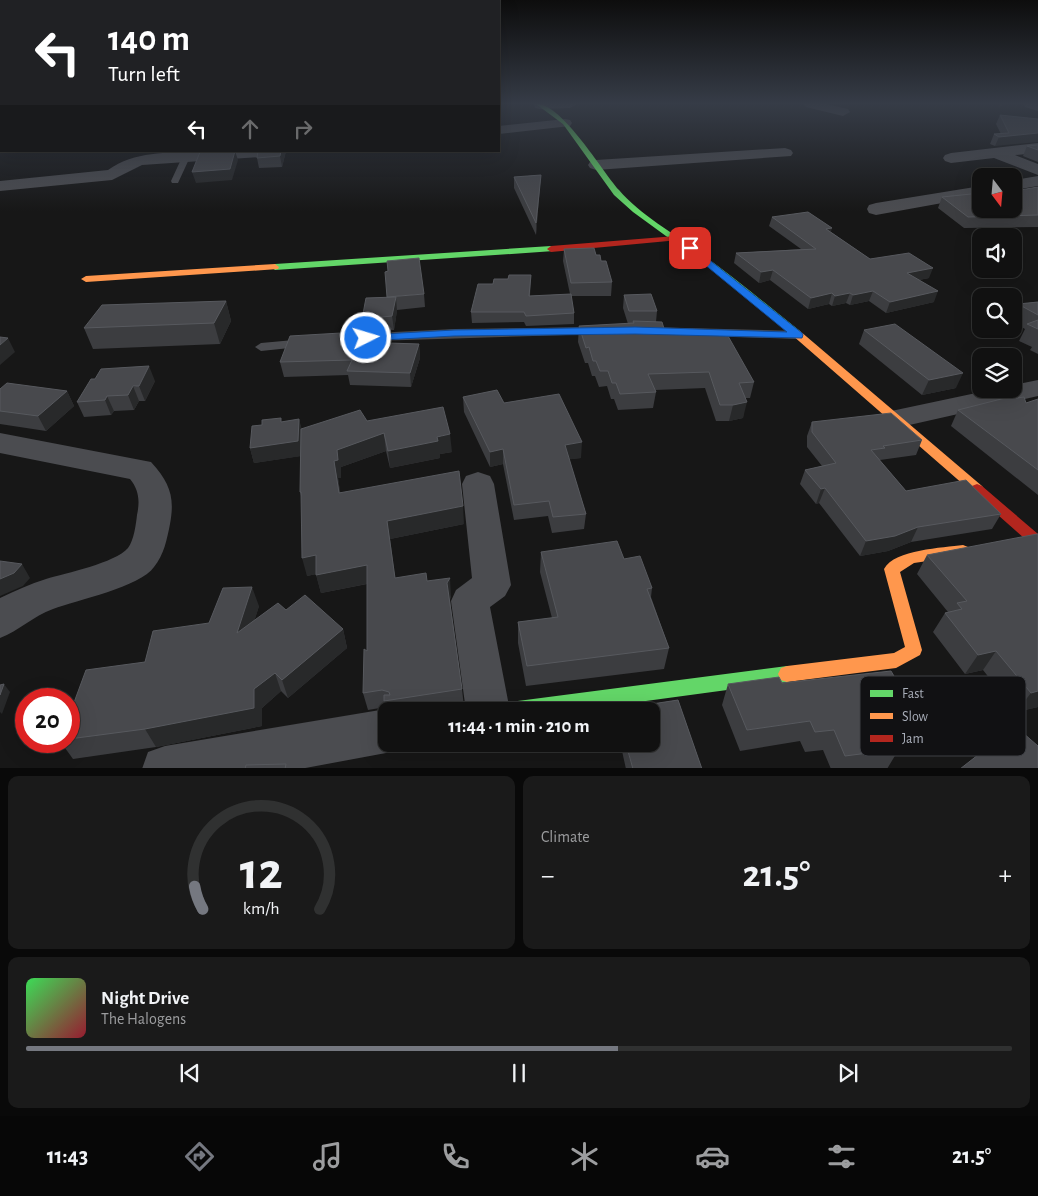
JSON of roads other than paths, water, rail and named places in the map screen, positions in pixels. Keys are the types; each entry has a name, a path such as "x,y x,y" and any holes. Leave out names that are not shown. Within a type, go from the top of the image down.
{"street":[{"path":"577,140 618,193 636,210 717,269 798,335 896,419 1030,539"},
{"path":"951,158 1038,148"},
{"path":"0,186 112,175 126,165 139,160 260,152"},
{"path":"596,165 785,153"},
{"path":"997,154 1038,170"},
{"path":"1022,184 1038,181"},
{"path":"876,209 972,193"},
{"path":"86,279 528,251 676,238"},
{"path":"896,419 1038,388"},
{"path":"0,443 140,470 151,482 157,501 148,544 140,559 116,574 95,582 32,600 0,621"},
{"path":"478,484 492,585 470,601 487,702"},
{"path":"578,702 896,660 914,650 908,623 896,591 892,569 911,558 974,548"},
{"path":"165,768 378,732"}],"lane":[{"path":"175,181 186,157"},
{"path":"635,330 798,335"},
{"path":"366,338 454,333 607,331"},
{"path":"261,347 318,342"}]}
